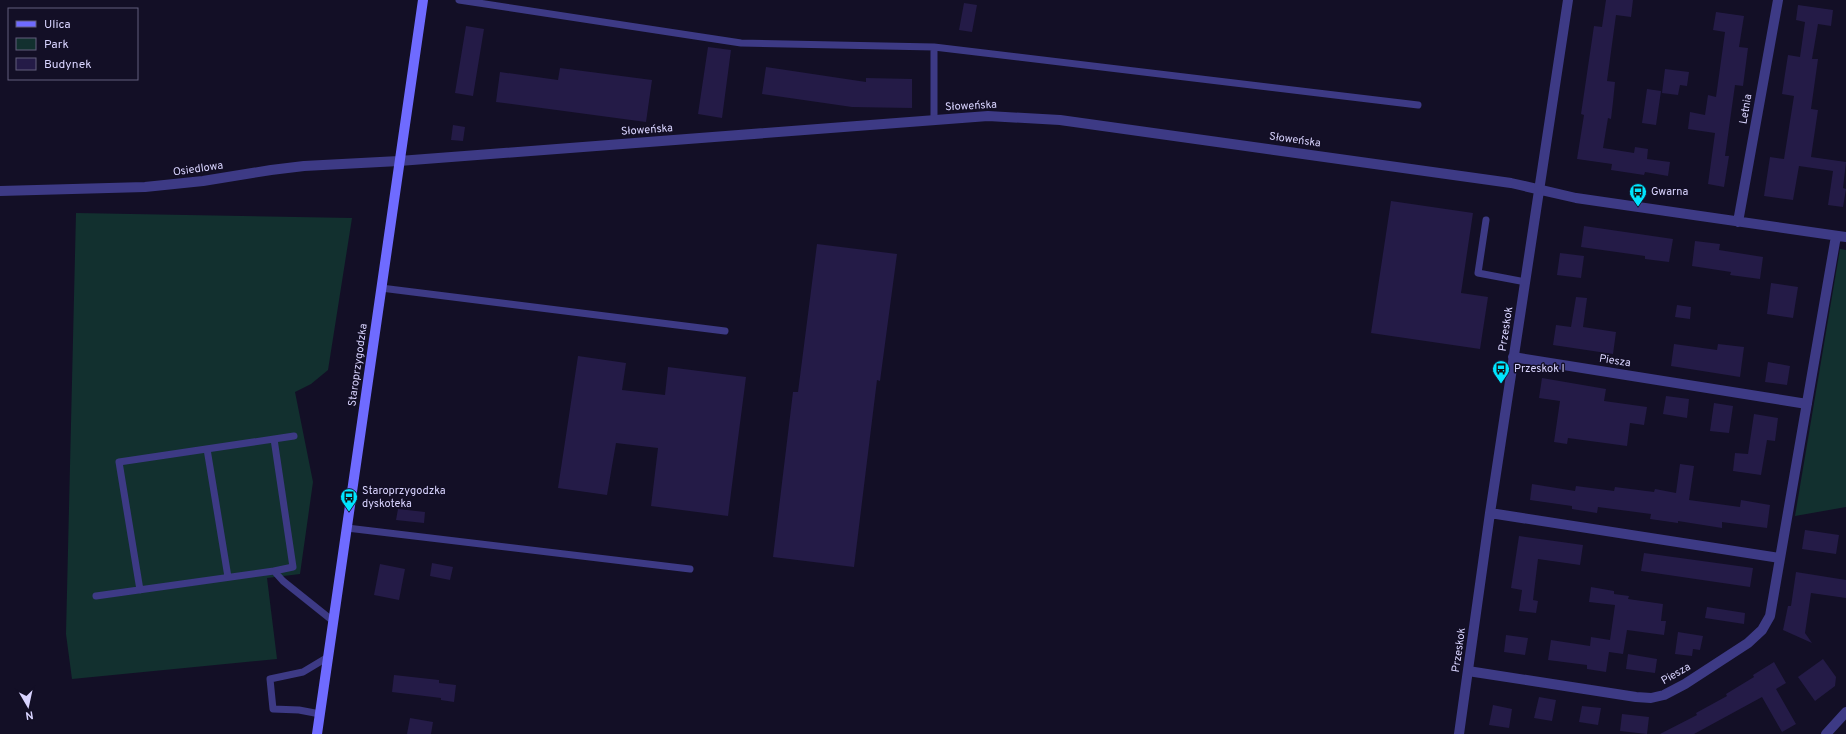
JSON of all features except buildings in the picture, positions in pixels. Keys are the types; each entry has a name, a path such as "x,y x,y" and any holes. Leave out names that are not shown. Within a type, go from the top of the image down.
{"street":[{"name":"Staroprzygodzka","path":"317,734 423,0"},
{"name":"Przeskok","path":"1459,734 1513,357 1526,282 1568,0"},
{"name":"Letnia","path":"1738,222 1778,0"},
{"name":"Słoweńska","path":"399,161 988,116 1060,120 1511,183 1540,189"},
{"name":"Osiedlowa","path":"0,191 145,188 297,167 399,161"},
{"path":"1540,189 1584,199 1841,236"},
{"name":"Piesza","path":"1468,671 1636,697 1651,698 1664,695 1685,684 1748,643 1762,630 1770,616 1807,404 1841,236"},
{"name":"Piesza","path":"1513,357 1807,404"},
{"path":"1490,513 1780,558"},
{"path":"1826,734 1846,712"}],"lane":[{"path":"459,0 741,43 934,47 1418,105"},
{"path":"934,47 934,120"},
{"path":"1486,220 1478,273 1526,282"},
{"path":"381,288 725,331"},
{"path":"140,590 119,462 294,436"},
{"path":"96,596 293,567 274,439"},
{"path":"207,449 228,577"},
{"path":"347,528 690,569"},
{"path":"274,571 283,581 333,621"},
{"path":"320,714 299,710 273,708 270,679 304,672 328,657"}],"green space":[{"path":"76,213 352,218 328,370 311,384 295,392 313,482 300,574 267,578 277,659 72,679 66,634"},
{"path":"1840,249 1846,250 1846,507 1795,516"}],"place":[{"name":"Gwarna","path":"1638,207"},
{"name":"Przeskok I","path":"1501,384"},
{"name":"Staroprzygodzka dyskoteka","path":"349,512"}]}
